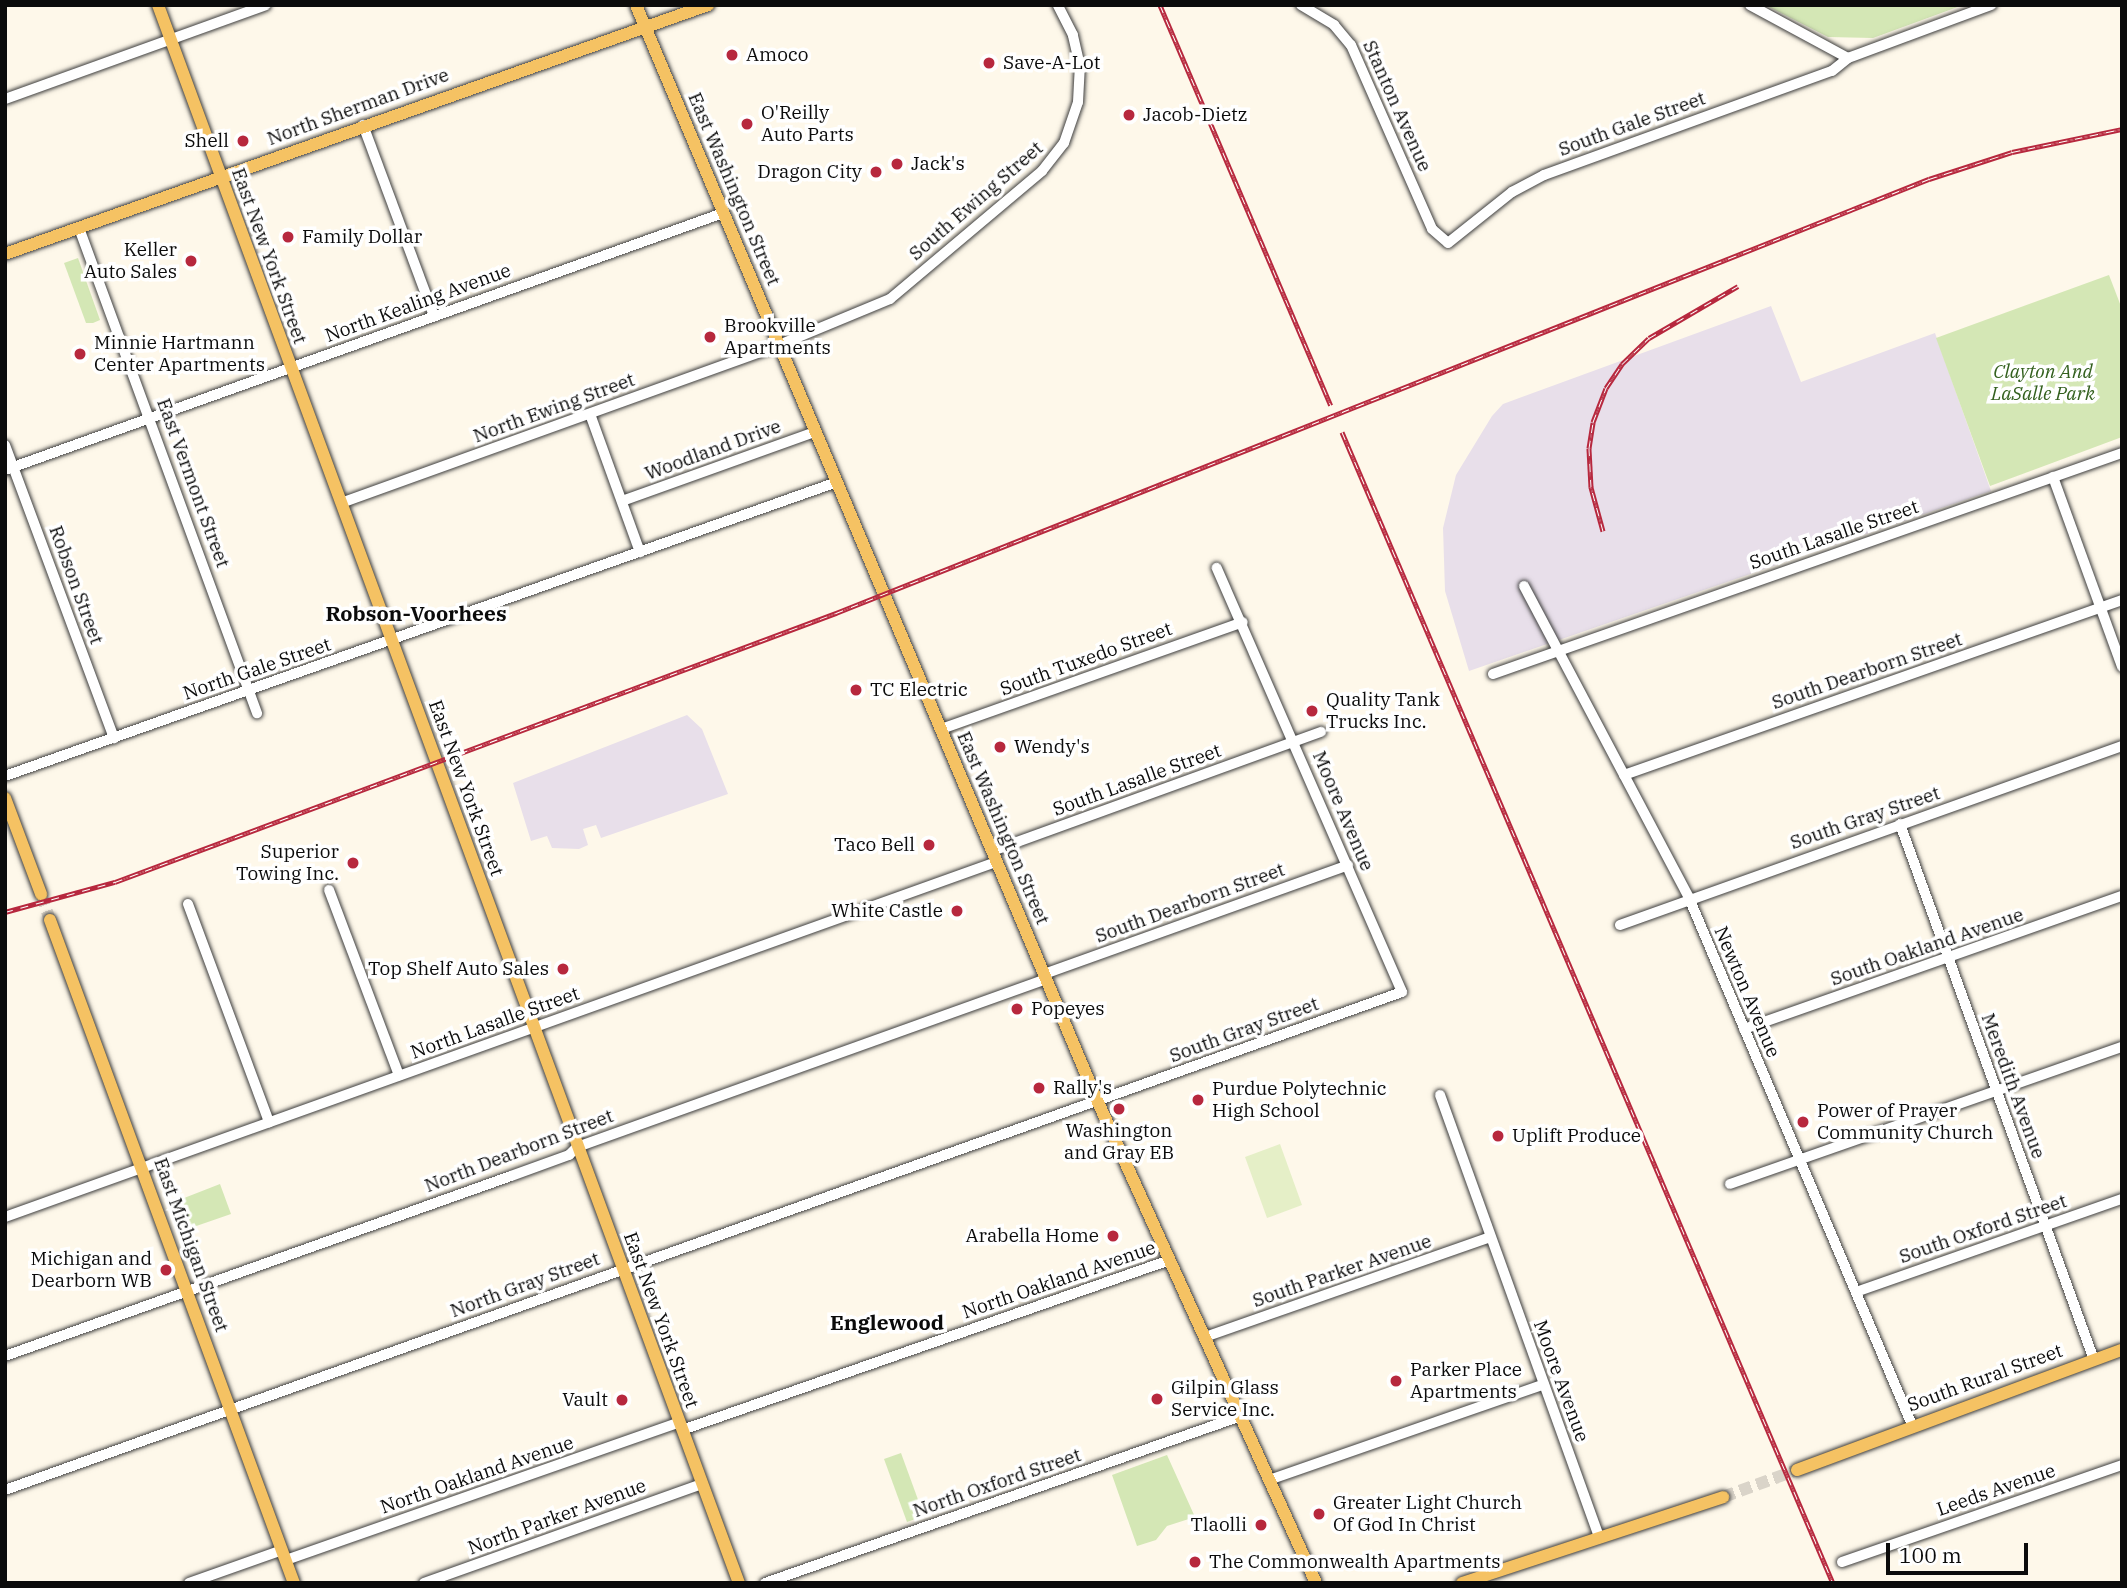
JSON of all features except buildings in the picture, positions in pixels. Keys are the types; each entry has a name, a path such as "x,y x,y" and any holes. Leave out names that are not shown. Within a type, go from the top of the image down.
{"main road":[{"name":"East New York Street","path":"158,5 739,1583"},
{"name":"East Washington Street","path":"636,5 1097,1100 1316,1583"},
{"name":"North Sherman Drive","path":"5,254 708,5"},
{"path":"5,797 41,894"},
{"name":"East Michigan Street","path":"50,920 295,1583"},
{"name":"South Rural Street","path":"1796,1467 1856,1442 1862,1444 2122,1350"},
{"path":"1462,1583 1722,1493"}],"street":[{"path":"5,99 266,5"},
{"name":"South Ewing Street","path":"779,346 890,299 1051,161 1073,124 1080,85 1075,41 1058,5"},
{"name":"Stanton Avenue","path":"1301,5 1334,25 1351,45 1432,229 1440,239"},
{"path":"1750,5 1848,58"},
{"name":"South Gale Street","path":"1440,239 1453,242 1506,197 1544,174 1832,71 1848,58 1991,5"},
{"path":"363,125 434,316"},
{"name":"North Kealing Avenue","path":"9,469 723,213"},
{"name":"East Vermont Street","path":"79,228 257,713"},
{"name":"North Ewing Street","path":"341,503 779,346"},
{"path":"590,414 640,552"},
{"name":"Woodland Drive","path":"622,500 815,432"},
{"name":"Robson Street","path":"5,445 9,469 114,738"},
{"name":"South Lasalle Street","path":"1493,674 2122,453"},
{"path":"2053,477 2122,667"},
{"name":"North Gale Street","path":"5,776 837,482"},
{"name":"Moore Avenue","path":"1217,568 1243,622 1402,992"},
{"name":"Newton Avenue","path":"1524,586 1689,898 1912,1425"},
{"name":"South Dearborn Street","path":"1624,775 2122,600"},
{"name":"South Tuxedo Street","path":"941,729 1243,622"},
{"name":"South Lasalle Street","path":"994,856 1321,732"},
{"name":"South Gray Street","path":"1620,925 1689,898 2122,746"},
{"name":"Meredith Avenue","path":"1900,824 2094,1360"},
{"name":"North Lasalle Street","path":"5,1217 533,1028 994,856"},
{"name":"South Dearborn Street","path":"1045,976 1348,866"},
{"path":"329,890 399,1075"},
{"name":"South Oakland Avenue","path":"1744,1029 2122,897"},
{"path":"188,904 269,1122"},
{"name":"North Dearborn Street","path":"5,1356 569,1155 577,1147 1045,976"},
{"name":"South Gray Street","path":"1097,1100 1402,992"},
{"path":"1730,1184 2122,1047"},
{"name":"Moore Avenue","path":"1440,1095 1599,1536"},
{"name":"North Gray Street","path":"5,1490 1097,1100"},
{"name":"South Oxford Street","path":"1856,1292 2122,1199"},
{"name":"South Parker Avenue","path":"1205,1337 1490,1237"},
{"name":"North Oakland Avenue","path":"189,1583 284,1555 680,1426 1170,1260"},
{"path":"1269,1480 1544,1384"},
{"name":"North Oxford Street","path":"765,1583 1241,1416"},
{"name":"Leeds Avenue","path":"1842,1562 2122,1465"},
{"name":"North Parker Avenue","path":"424,1583 702,1484"}],"shaded area":[{"path":"1771,306 1801,382 1935,333 1991,491 1469,671 1445,591 1443,528 1456,475 1492,416 1503,404"},
{"path":"687,715 702,729 728,794 601,838 596,825 583,829 588,845 579,849 552,848 547,836 531,841 513,783"}],"green space":[{"path":"1765,5 1963,5 1873,38 1828,37"},
{"path":"78,258 100,320 93,323 86,323 64,263"},
{"name":"Clayton And LaSalle Park","path":"2109,275 2122,309 2122,437 1990,486 1936,338"},
{"path":"1280,1144 1302,1205 1267,1218 1245,1157"},
{"path":"220,1184 231,1214 179,1232 175,1220 182,1214 179,1200"},
{"path":"901,1453 924,1516 907,1522 884,1459"},
{"path":"1167,1455 1195,1517 1167,1526 1156,1540 1137,1546 1112,1475"}],"tunnel":[{"path":"41,894 50,920"},
{"path":"1723,1497 1797,1470"}],"railway":[{"path":"1160,5 1331,405"},
{"path":"5,912 115,882 836,613 1929,179 2012,152 2122,129"},
{"path":"1603,531 1591,487 1589,448 1593,422 1606,388 1622,364 1649,338 1738,286"},
{"path":"1342,432 1833,1583"}],"place":[{"name":"Amoco","path":"732,55"},
{"name":"Save-A-Lot","path":"989,63"},
{"name":"Jacob-Dietz","path":"1129,115"},
{"name":"O'Reilly Auto Parts","path":"747,124"},
{"name":"Shell","path":"243,141"},
{"name":"Jack's","path":"897,164"},
{"name":"Dragon City","path":"876,172"},
{"name":"Family Dollar","path":"288,237"},
{"name":"Keller Auto Sales","path":"191,261"},
{"name":"Brookville Apartments","path":"710,337"},
{"name":"Minnie Hartmann Center Apartments","path":"80,354"},
{"name":"TC Electric","path":"856,690"},
{"name":"Quality Tank Trucks Inc.","path":"1312,711"},
{"name":"Wendy's","path":"1000,747"},
{"name":"Taco Bell","path":"929,845"},
{"name":"Superior Towing Inc.","path":"353,863"},
{"name":"White Castle","path":"957,911"},
{"name":"Top Shelf Auto Sales","path":"563,969"},
{"name":"Popeyes","path":"1017,1009"},
{"name":"Rally's","path":"1039,1088"},
{"name":"Purdue Polytechnic High School","path":"1198,1100"},
{"name":"Washington and Gray EB","path":"1119,1109"},
{"name":"Power of Prayer Community Church","path":"1803,1122"},
{"name":"Uplift Produce","path":"1498,1136"},
{"name":"Arabella Home","path":"1113,1236"},
{"name":"Michigan and Dearborn WB","path":"166,1270"},
{"name":"Parker Place Apartments","path":"1396,1381"},
{"name":"Gilpin Glass Service Inc.","path":"1157,1399"},
{"name":"Vault","path":"622,1400"},
{"name":"Greater Light Church Of God In Christ","path":"1319,1514"},
{"name":"Tlaolli","path":"1261,1525"},
{"name":"The Commonwealth Apartments","path":"1195,1562"}],"district":[{"name":"Robson-Voorhees","path":"416,613"},
{"name":"Englewood","path":"887,1322"}]}
